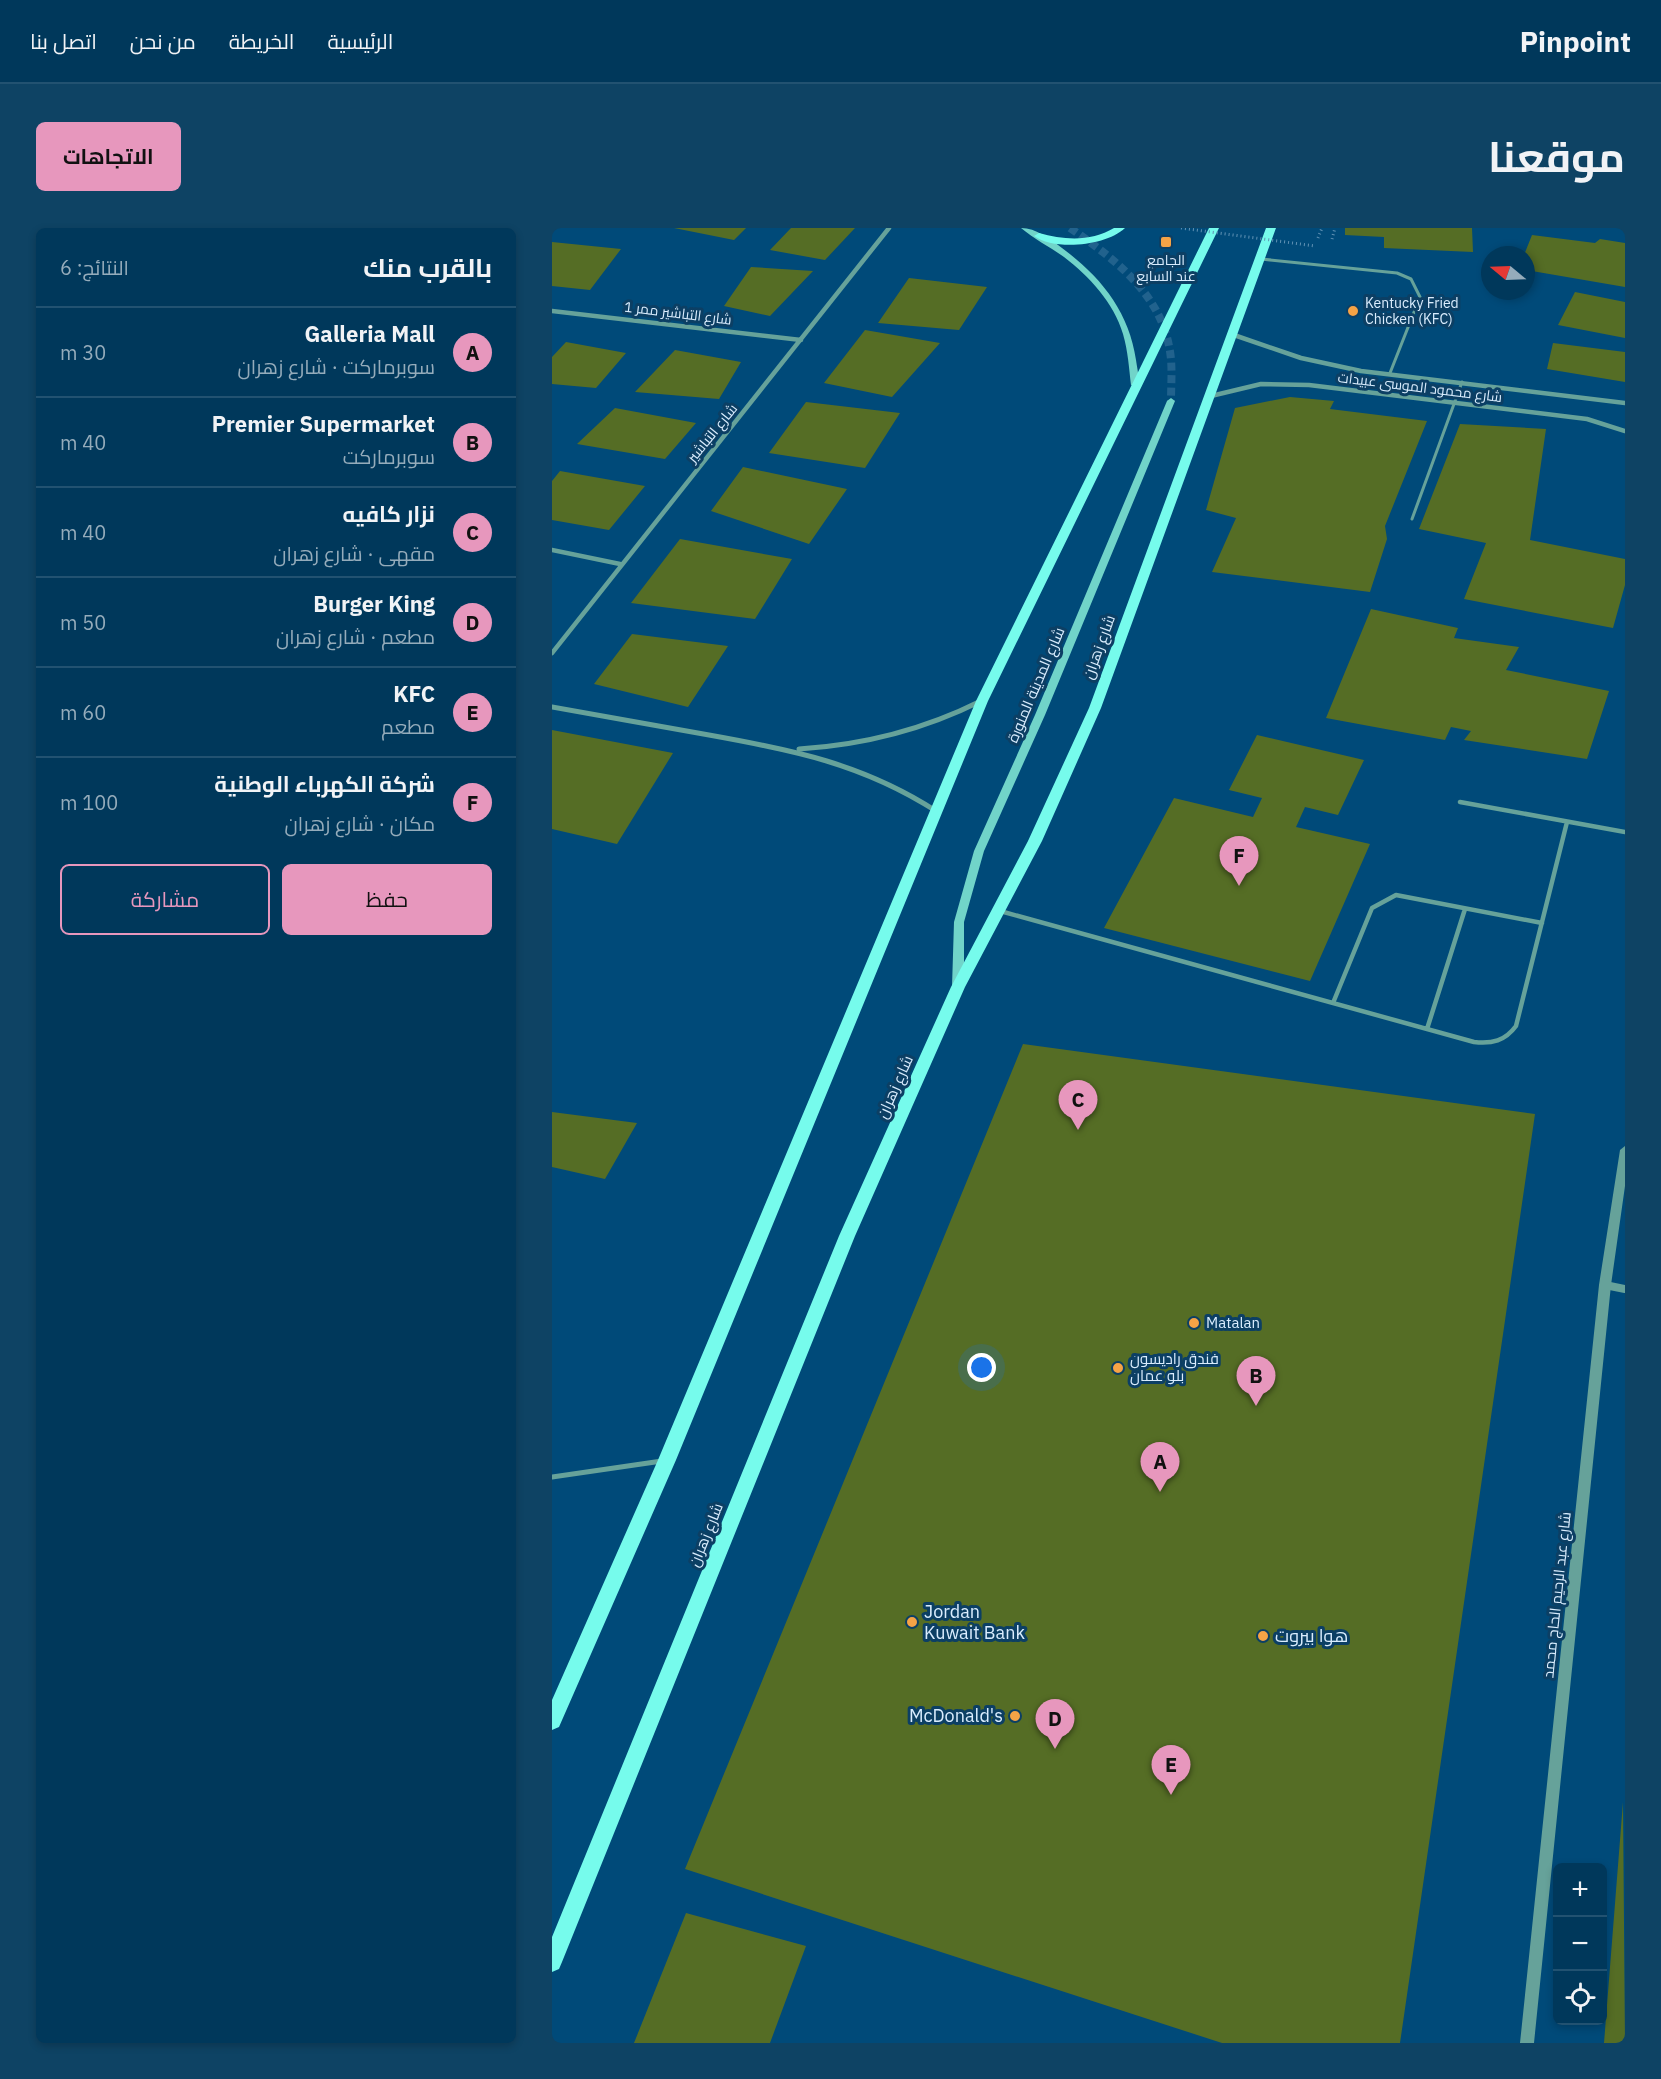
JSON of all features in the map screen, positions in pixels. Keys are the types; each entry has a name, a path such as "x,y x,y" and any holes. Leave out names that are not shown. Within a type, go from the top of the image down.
{"main road":[{"path":"1024,228 1051,240 1079,241 1105,236 1120,228"},
{"path":"552,1721 667,1460 982,700 1214,228"},
{"name":"شارع زهران","path":"552,1962 847,1236 958,987 1035,841 1095,708 1211,396 1230,334 1270,228"},
{"path":"1039,236 1089,276 1106,295 1124,325 1135,385"},
{"name":"شارع المدينة المنورة","path":"958,987 958,933 979,851 1040,715 1171,401"}],"street":[{"name":"شارع التباشير","path":"552,653 620,564 889,228"},
{"name":"شارع التباشير ممر 1","path":"552,311 801,340"},
{"name":"شارع محمود الموسى عبيدات","path":"1230,334 1323,363 1625,403"},
{"name":"شارع محمود الموسى عبيدات","path":"1211,396 1261,384 1309,385 1587,419 1625,431"},
{"path":"552,550 620,564"},
{"path":"789,749 825,748 894,737 927,727 982,700"},
{"path":"552,707 789,749 869,772 936,811"},
{"name":"شارع عبد الرحيم الحاج محمد","path":"1527,2043 1605,1285 1623,1181 1625,1150"},
{"path":"1605,1285 1625,1289"}],"lane":[{"path":"1258,259 1397,273 1411,279 1420,297 1390,373"},
{"path":"1412,519 1462,382"},
{"path":"1460,802 1625,832"},
{"path":"998,910 1488,1044 1500,1042 1511,1035 1516,1026 1567,822"},
{"path":"1333,1003 1372,908 1396,895 1542,923"},
{"path":"1427,1029 1465,909"},
{"path":"552,1477 667,1460"}],"path":[{"path":"1181,228 1315,246"}],"building":[{"path":"674,228 746,228 734,240"},
{"path":"791,228 855,228 825,260 770,250"},
{"path":"1345,228 1472,228 1473,252 1384,248 1384,237 1345,235"},
{"path":"1532,235 1595,243 1600,239 1625,243 1625,287 1535,272 1535,246 1528,246"},
{"path":"552,242 621,249 590,290 552,286"},
{"path":"751,267 813,271 770,316 724,306"},
{"path":"909,278 987,287 959,330 878,323"},
{"path":"1575,292 1625,302 1625,338 1558,325"},
{"path":"865,330 940,343 892,397 824,383"},
{"path":"566,342 626,353 596,388 552,384 552,357"},
{"path":"1553,343 1625,352 1625,382 1547,369"},
{"path":"675,350 741,362 719,399 635,392"},
{"path":"1290,397 1334,401 1330,409 1427,421 1385,526 1387,539 1370,592 1212,572 1236,518 1206,510 1235,408"},
{"path":"806,402 900,413 865,468 769,453"},
{"path":"615,408 696,423 665,459 577,444"},
{"path":"1460,424 1546,429 1530,540 1625,559 1625,585 1613,628 1464,599 1486,543 1419,529"},
{"path":"743,467 847,489 809,544 711,511"},
{"path":"560,471 645,486 609,530 552,520 552,481"},
{"path":"680,539 792,559 755,619 631,603"},
{"path":"1371,609 1458,628 1454,638 1519,647 1506,670 1609,691 1587,759 1464,740 1471,731 1451,727 1445,740 1326,718"},
{"path":"632,634 728,646 688,707 594,684"},
{"path":"552,730 673,753 617,844 552,829"},
{"path":"1257,735 1364,760 1338,815 1305,807 1296,827 1370,844 1310,981 1104,928 1174,798 1253,817 1262,798 1229,790"},
{"path":"1023,1044 1535,1114 1400,2043 1222,2043 685,1869"},
{"path":"552,1112 637,1123 605,1179 552,1167"},
{"path":"1623,1802 1625,2043 1604,2043"},
{"path":"686,1913 806,1946 770,2043 634,2043"}],"tunnel":[{"path":"1070,228 1102,251 1132,278 1155,309 1164,327 1169,346 1171,401"}],"place":[{"name":"الجامع عند السابع","path":"1166,242"},
{"name":"Kentucky Fried Chicken (KFC)","path":"1353,311"},
{"name":"شركة الكهرباء الوطنية","path":"1239,886"},
{"name":"نزار كافيه","path":"1078,1130"},
{"name":"Matalan","path":"1194,1323"},
{"name":"فندق راديسون بلو عمان","path":"1118,1368"},
{"name":"Premier Supermarket","path":"1256,1406"},
{"name":"Galleria Mall","path":"1160,1492"},
{"name":"Jordan Kuwait Bank","path":"912,1622"},
{"name":"هوا بيروت","path":"1263,1636"},
{"name":"McDonald's","path":"1015,1716"},
{"name":"Burger King","path":"1055,1749"},
{"name":"KFC","path":"1171,1795"}]}
